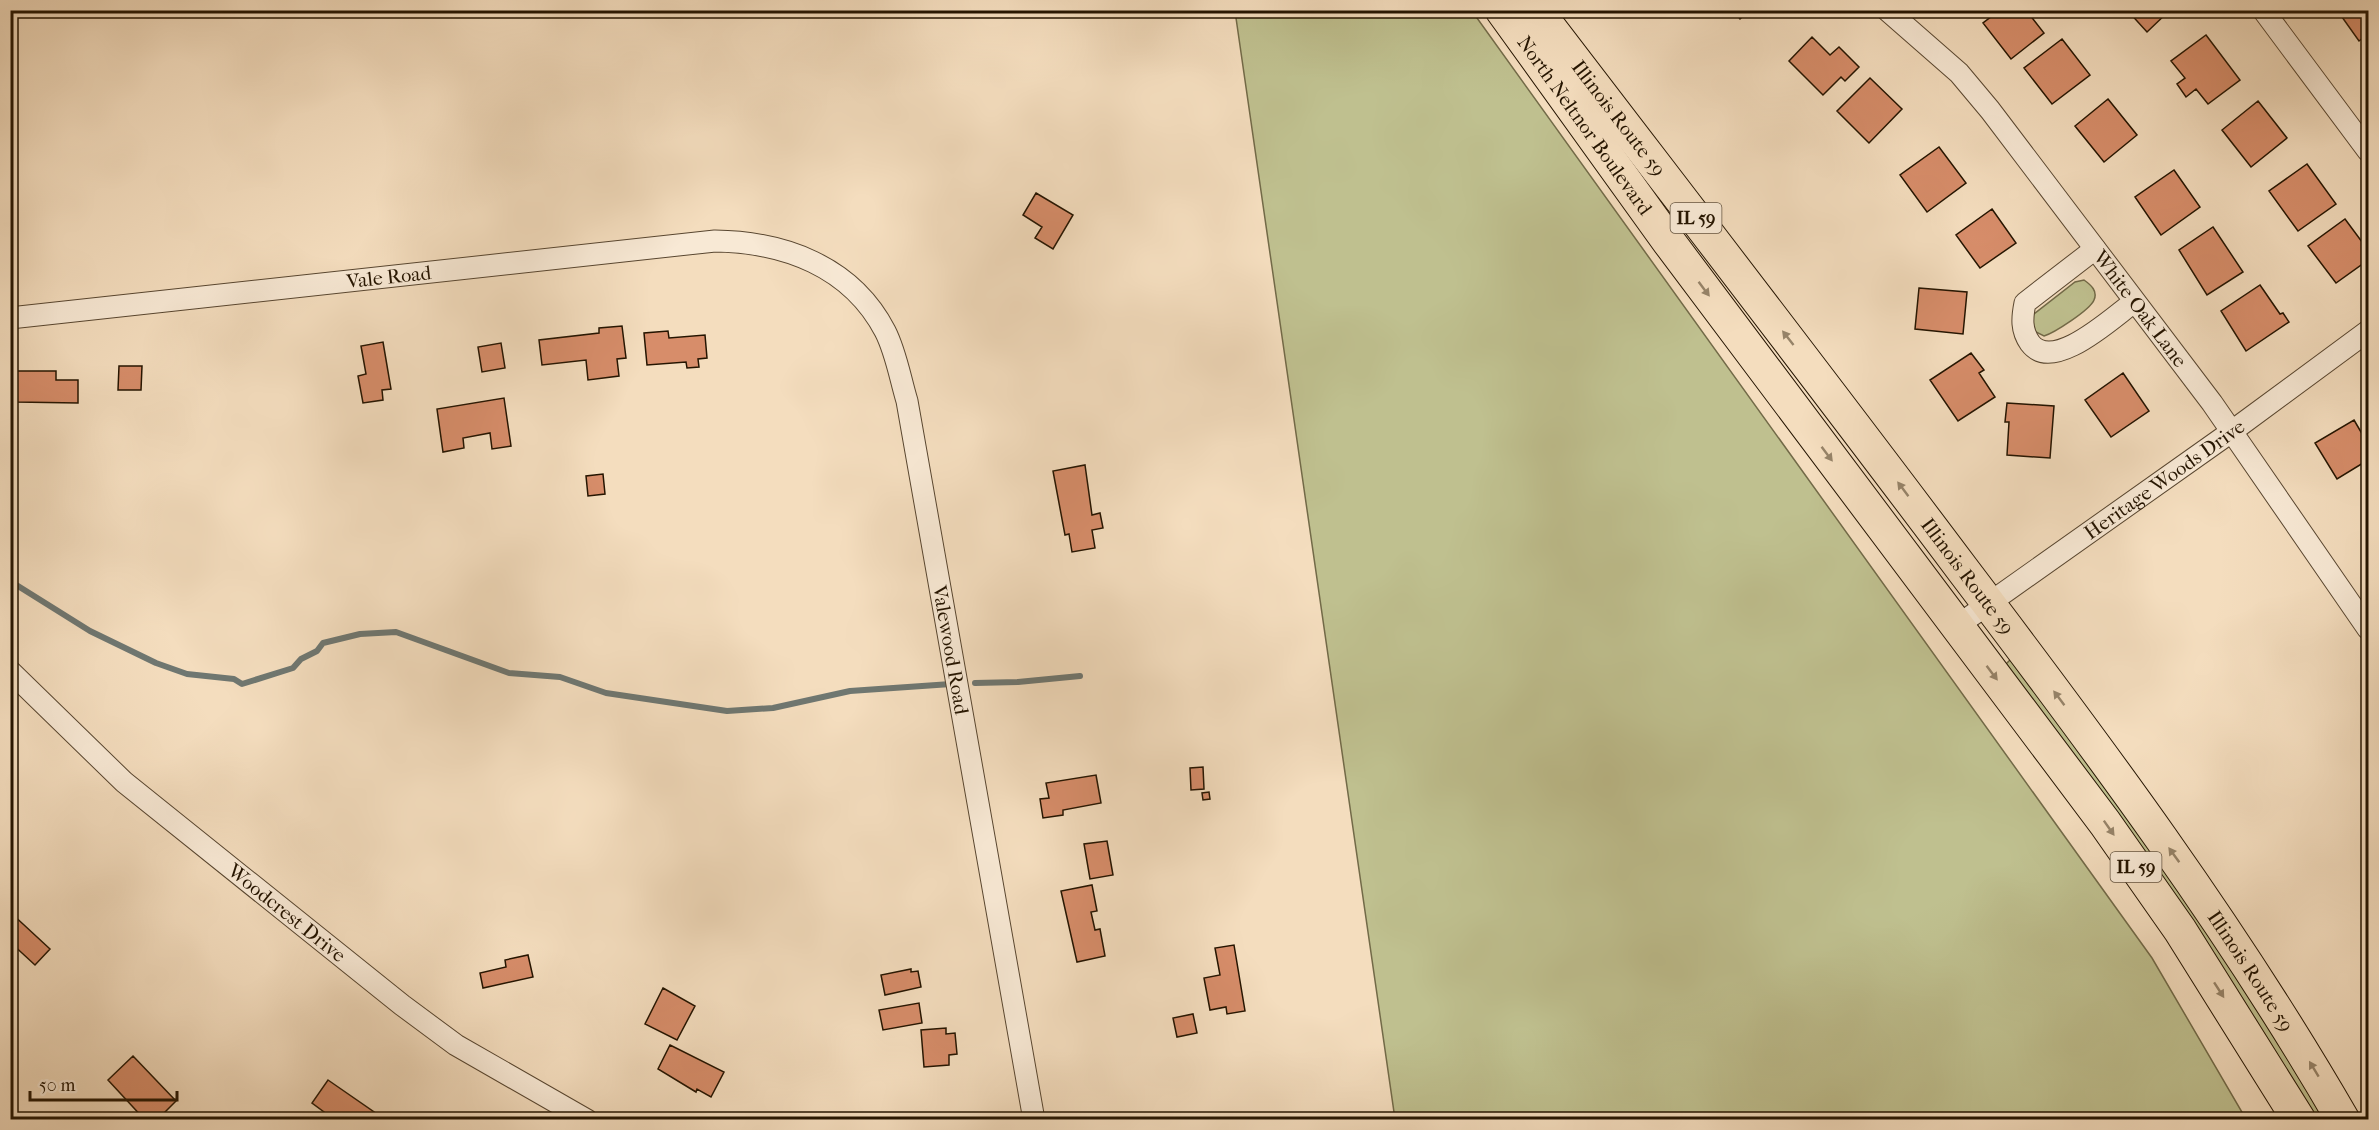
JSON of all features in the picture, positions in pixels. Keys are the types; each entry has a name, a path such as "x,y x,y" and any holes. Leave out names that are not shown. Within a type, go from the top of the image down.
{"main road":[{"name":"North Neltnor Boulevard","path":"1502,10 1669,242"},
{"name":"North Neltnor Boulevard","path":"1536,10 1568,52"},
{"name":"Illinois Route 59","path":"1568,52 1988,603 2208,902 2275,1005 2343,1119"},
{"name":"Illinois Route 59","path":"1669,242 2105,823 2180,930 2299,1119"}],"street":[{"name":"White Oak Lane","path":"1887,10 1959,73 2012,138 2231,432 2368,629"},
{"path":"2263,10 2368,151"},
{"name":"Vale Road","path":"10,318 715,241 767,245"},
{"name":"Valewood Road","path":"767,245 828,268 873,314 892,349 907,401 1034,1119"},
{"path":"2095,249 2025,303 2022,319 2025,336 2034,348 2048,354 2070,347 2134,302"},
{"name":"Heritage Woods Drive","path":"1957,626 2231,432 2368,331"},
{"name":"Woodcrest Drive","path":"10,670 124,782 402,1005 456,1045 587,1119"}],"green space":[{"path":"1235,11 1472,11 2152,958 2246,1119 1395,1119"},
{"path":"2084,280 2095,294 2094,300 2086,309 2063,326 2044,336 2032,330 2030,317 2075,282"},
{"path":"2011,659 2172,874 2328,1119 2315,1119 2006,664"}],"building":[{"path":"10,10 20,12 10,37"},
{"path":"1733,10 1750,10 1740,19"},
{"path":"2000,10 2026,10 2044,33 2011,59 1983,23"},
{"path":"2127,10 2170,10 2147,32"},
{"path":"2337,10 2368,10 2368,34 2359,41"},
{"path":"2206,35 2240,80 2208,104 2196,89 2186,97 2177,84 2185,78 2171,61"},
{"path":"1812,37 1830,55 1839,47 1859,67 1845,81 1841,77 1823,95 1789,61"},
{"path":"2062,39 2090,75 2052,104 2024,68"},
{"path":"1870,78 1902,109 1869,143 1837,111"},
{"path":"2108,99 2137,135 2104,162 2075,126"},
{"path":"2258,101 2287,138 2251,167 2222,130"},
{"path":"1939,147 1966,183 1927,212 1900,175"},
{"path":"2307,164 2336,204 2298,231 2269,191"},
{"path":"2174,170 2200,207 2161,235 2135,197"},
{"path":"1036,193 1073,215 1053,249 1035,238 1042,227 1023,215"},
{"path":"1992,209 2016,243 1980,268 1956,235"},
{"path":"2345,219 2368,250 2368,260 2336,283 2308,246"},
{"path":"2213,227 2243,272 2207,295 2179,250"},
{"path":"2260,285 2280,314 2283,313 2289,322 2246,351 2221,311"},
{"path":"1919,288 1967,292 1963,334 1915,329"},
{"path":"622,326 626,358 617,359 619,376 588,380 586,360 542,365 539,340 599,333 599,328"},
{"path":"668,331 669,338 705,335 707,358 698,359 699,367 687,368 686,362 647,365 644,333"},
{"path":"383,342 391,389 382,390 383,400 363,403 358,376 366,374 361,346"},
{"path":"501,343 505,368 482,372 478,347"},
{"path":"1971,353 1984,370 1979,373 1995,397 1958,421 1930,380"},
{"path":"119,366 142,366 141,390 118,390"},
{"path":"17,371 56,371 56,380 78,380 78,403 16,402"},
{"path":"2123,373 2149,411 2111,437 2085,400"},
{"path":"504,398 511,446 492,449 490,433 463,438 464,448 443,452 437,409"},
{"path":"2007,403 2054,406 2050,458 2007,455 2009,422 2005,422"},
{"path":"2354,420 2368,444 2368,460 2337,479 2315,443"},
{"path":"1085,465 1092,515 1100,513 1103,528 1092,530 1095,548 1072,552 1069,534 1065,535 1053,471"},
{"path":"603,474 605,494 588,496 586,476"},
{"path":"1203,767 1204,789 1191,790 1190,768"},
{"path":"1096,775 1101,803 1063,810 1063,815 1043,818 1040,799 1049,798 1046,783"},
{"path":"1209,792 1210,799 1203,800 1202,793"},
{"path":"1107,841 1113,875 1090,879 1084,844"},
{"path":"1092,885 1097,911 1091,912 1095,930 1100,929 1105,956 1077,962 1061,891"},
{"path":"10,912 50,949 35,965 10,942"},
{"path":"1234,945 1245,1011 1227,1014 1226,1007 1210,1010 1204,978 1220,975 1215,948"},
{"path":"528,955 533,977 483,988 480,973 506,967 505,960"},
{"path":"911,969 911,972 918,971 921,987 885,995 881,975"},
{"path":"663,988 695,1006 677,1040 645,1024"},
{"path":"919,1003 922,1023 883,1030 879,1010"},
{"path":"1193,1014 1197,1033 1177,1037 1173,1018"},
{"path":"946,1028 946,1034 955,1033 957,1054 949,1055 949,1065 924,1067 921,1030"},
{"path":"670,1045 724,1072 711,1097 697,1089 696,1092 658,1069"},
{"path":"133,1056 176,1101 157,1120 145,1120 108,1080"},
{"path":"328,1080 377,1114 373,1120 335,1120 312,1103"}],"waterway":[{"path":"10,581 90,631 156,663 187,674 234,679 242,684 293,668 301,659 317,651 323,643 360,634 396,632 509,673 560,677 606,693 727,711 773,708 850,691 951,684"},
{"path":"975,683 1018,682 1080,676"}]}
